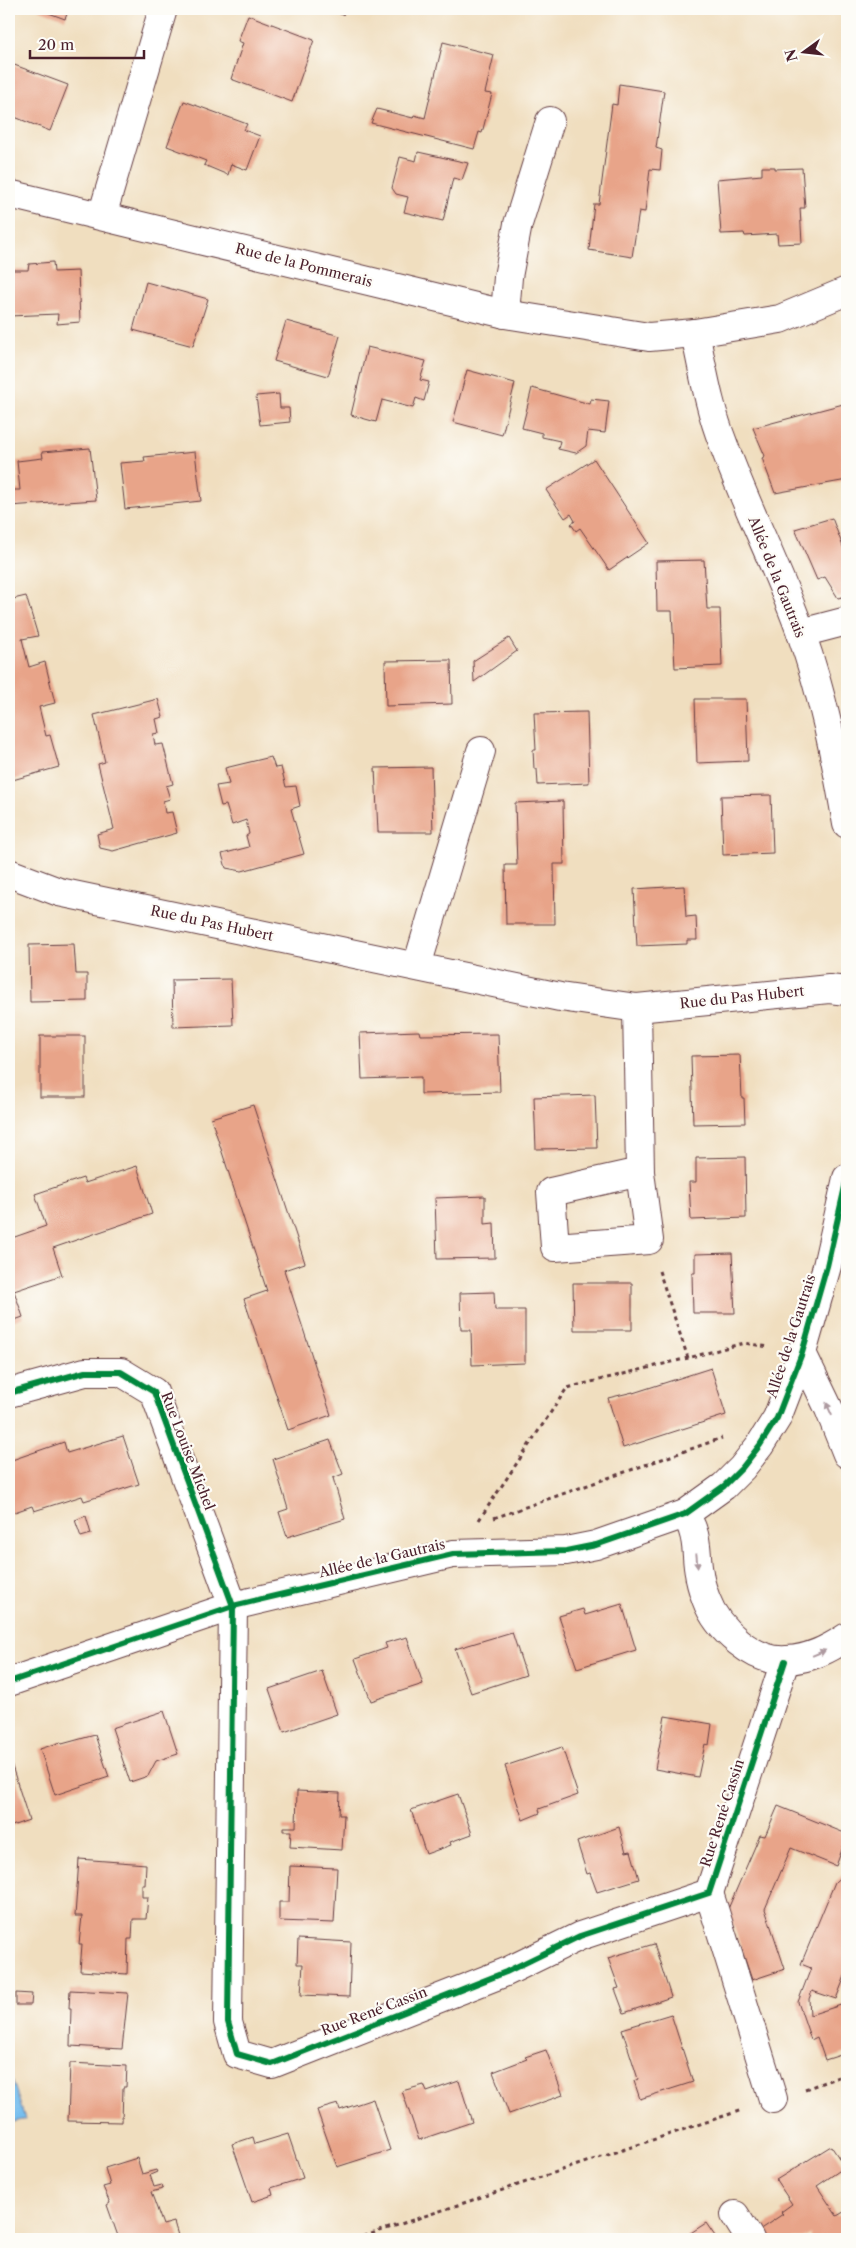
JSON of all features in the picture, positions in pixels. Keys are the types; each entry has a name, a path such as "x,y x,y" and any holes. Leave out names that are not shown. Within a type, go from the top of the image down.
{"street":[{"path":"102,216 163,9"},
{"path":"505,314 508,277 518,224 550,121"},
{"name":"Rue de la Pommerais","path":"9,194 505,314 649,337 695,333 780,319 847,291"},
{"name":"Allée de la Gautrais","path":"695,333 708,398 722,443 801,633 827,723 847,824"},
{"path":"801,633 847,621"},
{"path":"417,966 480,751"},
{"name":"Rue du Pas Hubert","path":"9,873 59,892 560,997 637,1008 829,989 847,991"},
{"path":"637,1008 640,1172 649,1240 556,1248 550,1192 640,1172"},
{"name":"Allée de la Gautrais","path":"9,1682 232,1606 453,1554 566,1551 596,1545 685,1514 724,1486 742,1468 760,1445 777,1418 802,1353 827,1266 847,1178"},
{"path":"802,1353 829,1409 847,1454"},
{"name":"Rue Louise Michel","path":"9,1394 85,1372 121,1372 154,1392 232,1606"},
{"path":"685,1514 694,1532 699,1575 704,1593 720,1624 738,1643 760,1655 785,1661 809,1657 832,1647 847,1637"},
{"name":"Rue René Cassin","path":"232,1606 228,2022 237,2054 272,2064 506,1972 580,1936 709,1893 785,1661"},
{"path":"709,1893 773,2099"},
{"path":"735,2215 750,2239"}],"path":[{"path":"649,1240 688,1358"},
{"path":"760,1445 729,1435 476,1524 567,1388 744,1343 802,1353"},
{"path":"356,2239 847,2074"}],"water":[{"path":"9,2069 25,2119 9,2123"}],"building":[{"path":"38,9 69,9 65,19"},
{"path":"326,9 346,9 343,15"},
{"path":"248,15 314,40 292,102 231,79 243,43 238,41"},
{"path":"443,42 494,55 485,93 492,94 482,133 479,132 474,149 371,123 377,109 413,118 414,115 425,118"},
{"path":"9,63 68,85 50,131 12,116 9,124"},
{"path":"619,84 664,91 656,148 662,150 660,170 650,169 645,212 639,211 632,257 589,250 594,204 599,204 612,104 617,105"},
{"path":"184,101 247,124 244,130 260,136 247,170 231,164 228,175 204,165 206,161 167,146"},
{"path":"418,152 468,163 462,180 453,178 443,221 404,212 408,197 396,194 392,188 400,157 416,161"},
{"path":"762,167 775,167 775,169 802,168 805,208 800,208 802,243 778,244 777,234 745,236 744,233 721,234 717,179 762,175"},
{"path":"53,262 54,272 78,271 80,322 57,324 58,314 9,316 9,270 28,270 29,264"},
{"path":"146,282 208,299 193,346 133,330"},
{"path":"286,321 340,336 328,376 274,361"},
{"path":"367,347 426,361 420,380 429,382 424,401 416,398 413,408 382,400 376,422 351,415"},
{"path":"467,370 515,383 502,435 453,422"},
{"path":"532,388 590,404 591,399 609,401 605,433 588,431 586,446 576,453 558,449 560,441 542,437 542,433 522,428"},
{"path":"279,394 280,408 289,408 290,422 260,425 256,396"},
{"path":"847,403 847,480 775,493 762,458 765,456 753,428"},
{"path":"90,448 96,500 9,506 9,490 20,490 17,461 43,458 42,452"},
{"path":"195,452 201,501 125,509 120,463 145,461 144,457"},
{"path":"594,459 649,543 609,570 580,528 576,531 571,524 575,521 571,514 565,518 546,490"},
{"path":"832,518 847,557 847,596 838,598 825,577 817,580 795,529"},
{"path":"704,560 707,609 720,609 722,666 675,668 672,611 657,611 656,561"},
{"path":"26,596 38,636 22,639 29,667 45,662 55,703 39,707 46,736 50,735 59,767 9,781 9,600"},
{"path":"509,638 517,651 474,682 473,661"},
{"path":"451,660 452,704 386,706 385,661"},
{"path":"158,699 163,717 156,719 159,733 153,734 155,745 163,744 173,784 166,786 170,799 163,801 165,813 172,812 177,833 113,851 100,848 97,834 114,829 98,764 105,762 94,715"},
{"path":"695,699 746,699 748,761 697,763"},
{"path":"587,712 589,783 538,785 537,769 534,769 533,750 536,750 534,713"},
{"path":"271,757 275,768 281,767 286,787 296,786 300,806 291,809 304,854 242,871 226,868 222,854 249,847 246,836 249,834 246,820 232,825 226,805 221,806 216,786 229,784 225,768"},
{"path":"431,767 433,832 378,832 375,768"},
{"path":"771,795 773,853 723,855 721,796"},
{"path":"563,801 564,864 554,864 555,924 506,924 505,865 517,865 515,803"},
{"path":"684,886 686,917 696,916 697,940 687,940 687,944 637,946 634,889"},
{"path":"74,944 76,974 87,974 87,1001 30,1002 29,945"},
{"path":"231,979 233,1025 173,1027 172,980"},
{"path":"419,1031 420,1035 498,1034 500,1092 421,1094 421,1077 362,1079 360,1033"},
{"path":"40,1036 85,1036 85,1097 40,1097"},
{"path":"740,1055 745,1123 693,1124 691,1056"},
{"path":"595,1095 597,1148 536,1149 534,1097"},
{"path":"253,1105 305,1263 284,1270 331,1415 288,1430 244,1299 267,1291 211,1118"},
{"path":"745,1157 746,1218 691,1220 689,1182 696,1182 696,1158"},
{"path":"137,1166 152,1214 53,1248 62,1275 14,1291 23,1317 9,1322 9,1239 46,1226 35,1194 83,1178 85,1183"},
{"path":"485,1196 485,1224 494,1223 495,1258 437,1259 435,1198"},
{"path":"732,1253 735,1313 693,1313 692,1273 695,1273 695,1254"},
{"path":"573,1283 632,1283 632,1330 574,1330"},
{"path":"494,1292 495,1310 525,1310 525,1363 472,1365 471,1330 461,1330 460,1293"},
{"path":"711,1368 726,1415 623,1448 608,1398 633,1393"},
{"path":"123,1436 139,1484 84,1501 82,1496 34,1511 32,1506 9,1514 9,1461 64,1442 67,1453"},
{"path":"330,1440 343,1474 333,1478 345,1519 287,1537 279,1512 288,1509 273,1459"},
{"path":"86,1516 91,1534 81,1537 75,1520"},
{"path":"622,1604 636,1650 577,1668 559,1616 583,1609 585,1615"},
{"path":"512,1632 526,1675 471,1693 455,1649"},
{"path":"407,1637 423,1684 371,1701 355,1659 387,1648 385,1643"},
{"path":"322,1671 337,1714 284,1732 269,1689"},
{"path":"164,1711 178,1754 156,1761 148,1776 130,1782 112,1728"},
{"path":"665,1716 712,1724 709,1745 705,1744 698,1777 655,1769"},
{"path":"95,1735 109,1777 55,1795 40,1749 61,1742 62,1744"},
{"path":"562,1747 578,1795 539,1809 540,1813 523,1820 505,1766"},
{"path":"9,1763 11,1763 29,1820 9,1827"},
{"path":"297,1791 340,1793 339,1815 344,1815 342,1850 290,1847 291,1831 283,1831 283,1827 296,1827"},
{"path":"458,1794 472,1834 450,1842 451,1845 426,1854 411,1810"},
{"path":"778,1806 847,1834 847,1836 836,1866 791,1848 765,1909 785,1969 752,1980 728,1909 760,1835 765,1836"},
{"path":"619,1827 626,1852 631,1851 639,1879 597,1892 590,1873 587,1874 577,1842"},
{"path":"79,1859 146,1864 145,1885 142,1885 142,1897 148,1897 146,1919 133,1919 132,1939 128,1939 127,1974 80,1971 82,1944 79,1944 82,1916 75,1916"},
{"path":"290,1866 337,1868 334,1923 279,1921 279,1902 289,1902"},
{"path":"847,1871 847,1971 836,1999 812,1991 809,1999 810,2015 847,2003 847,2053 825,2060 817,2037 811,2040 798,2002 811,1968 801,1964 835,1882"},
{"path":"298,1939 351,1942 349,1997 301,1995 303,1964 297,1964"},
{"path":"654,1944 671,1997 624,2013 615,1989 619,1988 608,1958"},
{"path":"70,1990 128,1993 122,2049 70,2046"},
{"path":"16,1993 32,1994 31,2005 16,2005"},
{"path":"671,2014 693,2082 640,2099 634,2081 638,2079 622,2029"},
{"path":"546,2050 563,2095 509,2114 493,2072 527,2059 525,2057"},
{"path":"70,2063 127,2066 126,2087 123,2087 122,2122 68,2121"},
{"path":"459,2081 472,2122 419,2140 402,2091 424,2085 427,2092"},
{"path":"373,2099 390,2150 337,2167 317,2110 338,2104 340,2110"},
{"path":"288,2134 303,2178 271,2188 273,2195 252,2202 232,2144 253,2137 255,2144"},
{"path":"831,2146 845,2167 817,2186 837,2216 847,2210 847,2239 812,2239 810,2235 803,2239 761,2239 756,2232 783,2214 781,2212 792,2204 776,2180"},
{"path":"137,2158 142,2174 156,2170 157,2172 150,2175 154,2187 162,2185 163,2189 151,2192 163,2225 174,2222 179,2239 119,2239 107,2205 110,2203 103,2187 110,2185 105,2168"},
{"path":"706,2223 717,2239 688,2239 686,2236"}],"cycle path":[{"path":"9,1682 233,1606 453,1554 566,1551 596,1545 685,1514 724,1486 742,1468 760,1445 777,1418 802,1353 827,1266 847,1178"},
{"path":"9,1393 85,1372 121,1372 154,1392 233,1606 228,2022 237,2054 272,2064 506,1972 580,1936 709,1893 785,1661"}]}
